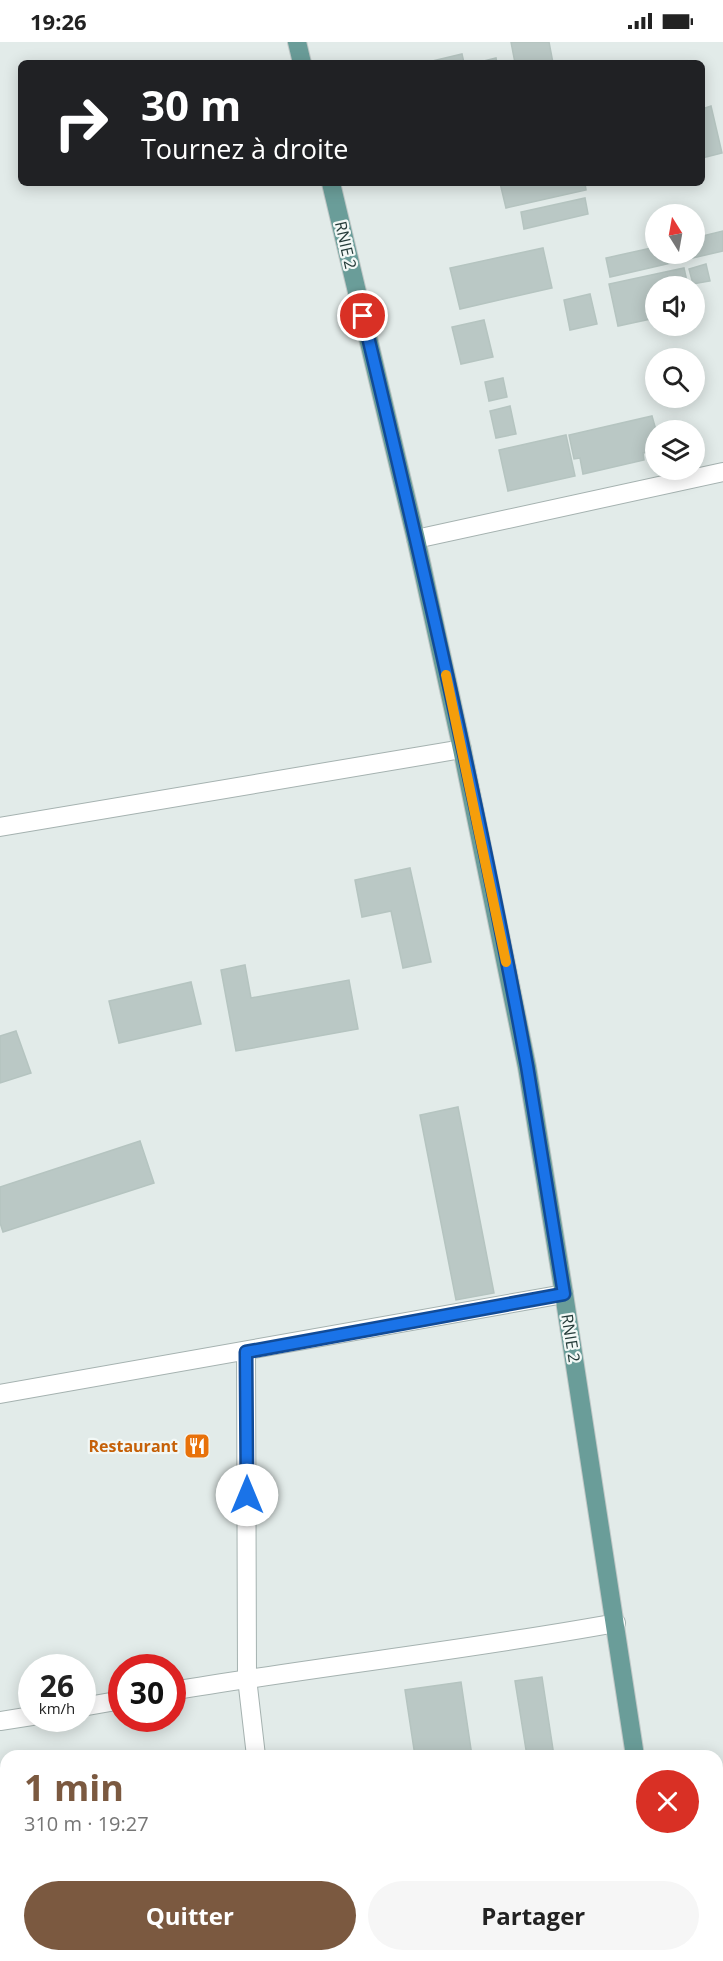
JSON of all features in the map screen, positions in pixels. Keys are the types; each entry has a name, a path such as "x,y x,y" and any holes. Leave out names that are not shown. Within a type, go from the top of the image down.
{"main road":[{"path":"297,42 301,60"},
{"name":"RNIE 2","path":"332,186 416,538 527,1067 634,1750"}],"street":[{"path":"416,538 723,472"},
{"path":"0,827 462,749"},
{"path":"0,1394 564,1294"},
{"path":"246,1352 247,1678 255,1750"},
{"path":"186,1689 616,1623"},
{"path":"0,1721 18,1718"}],"building":[{"path":"511,42 549,42 552,60 514,60"},
{"path":"462,54 463,60 437,60"},
{"path":"711,106 722,153 705,157 705,108"},
{"path":"501,186 585,186 586,190 506,208"},
{"path":"585,198 588,214 524,229 521,212"},
{"path":"723,231 723,251 705,255 705,235"},
{"path":"543,248 552,288 460,309 450,268"},
{"path":"645,249 645,264 666,264 610,277 606,258"},
{"path":"706,264 710,281 705,282 705,276 691,276 689,269"},
{"path":"684,268 686,276 646,276"},
{"path":"645,276 645,320 618,326 609,284"},
{"path":"590,294 597,324 570,330 564,300"},
{"path":"484,320 493,357 461,364 452,327"},
{"path":"503,378 507,397 489,401 485,382"},
{"path":"510,406 516,434 496,438 490,411"},
{"path":"652,416 653,420 645,420 644,460 583,474 580,458 574,459 569,435"},
{"path":"566,435 575,476 508,491 499,450"},
{"path":"410,868 431,962 403,968 391,911 362,917 355,880"},
{"path":"245,965 251,998 349,980 358,1029 236,1051 221,970"},
{"path":"191,982 201,1024 119,1043 109,1001"},
{"path":"16,1031 31,1073 0,1083 0,1036"},
{"path":"458,1107 494,1293 456,1300 420,1115"},
{"path":"140,1141 154,1183 3,1232 0,1223 0,1187"},
{"path":"542,1677 553,1750 526,1750 515,1681"},
{"path":"461,1682 471,1750 414,1750 405,1690"}],"slow traffic":[{"path":"446,675 506,962"}],"place":[{"name":"Restaurant","path":"197,1446"}],"route":[{"path":"247,1495 246,1352 564,1294 527,1067 509,976 416,538 363,316"}]}
